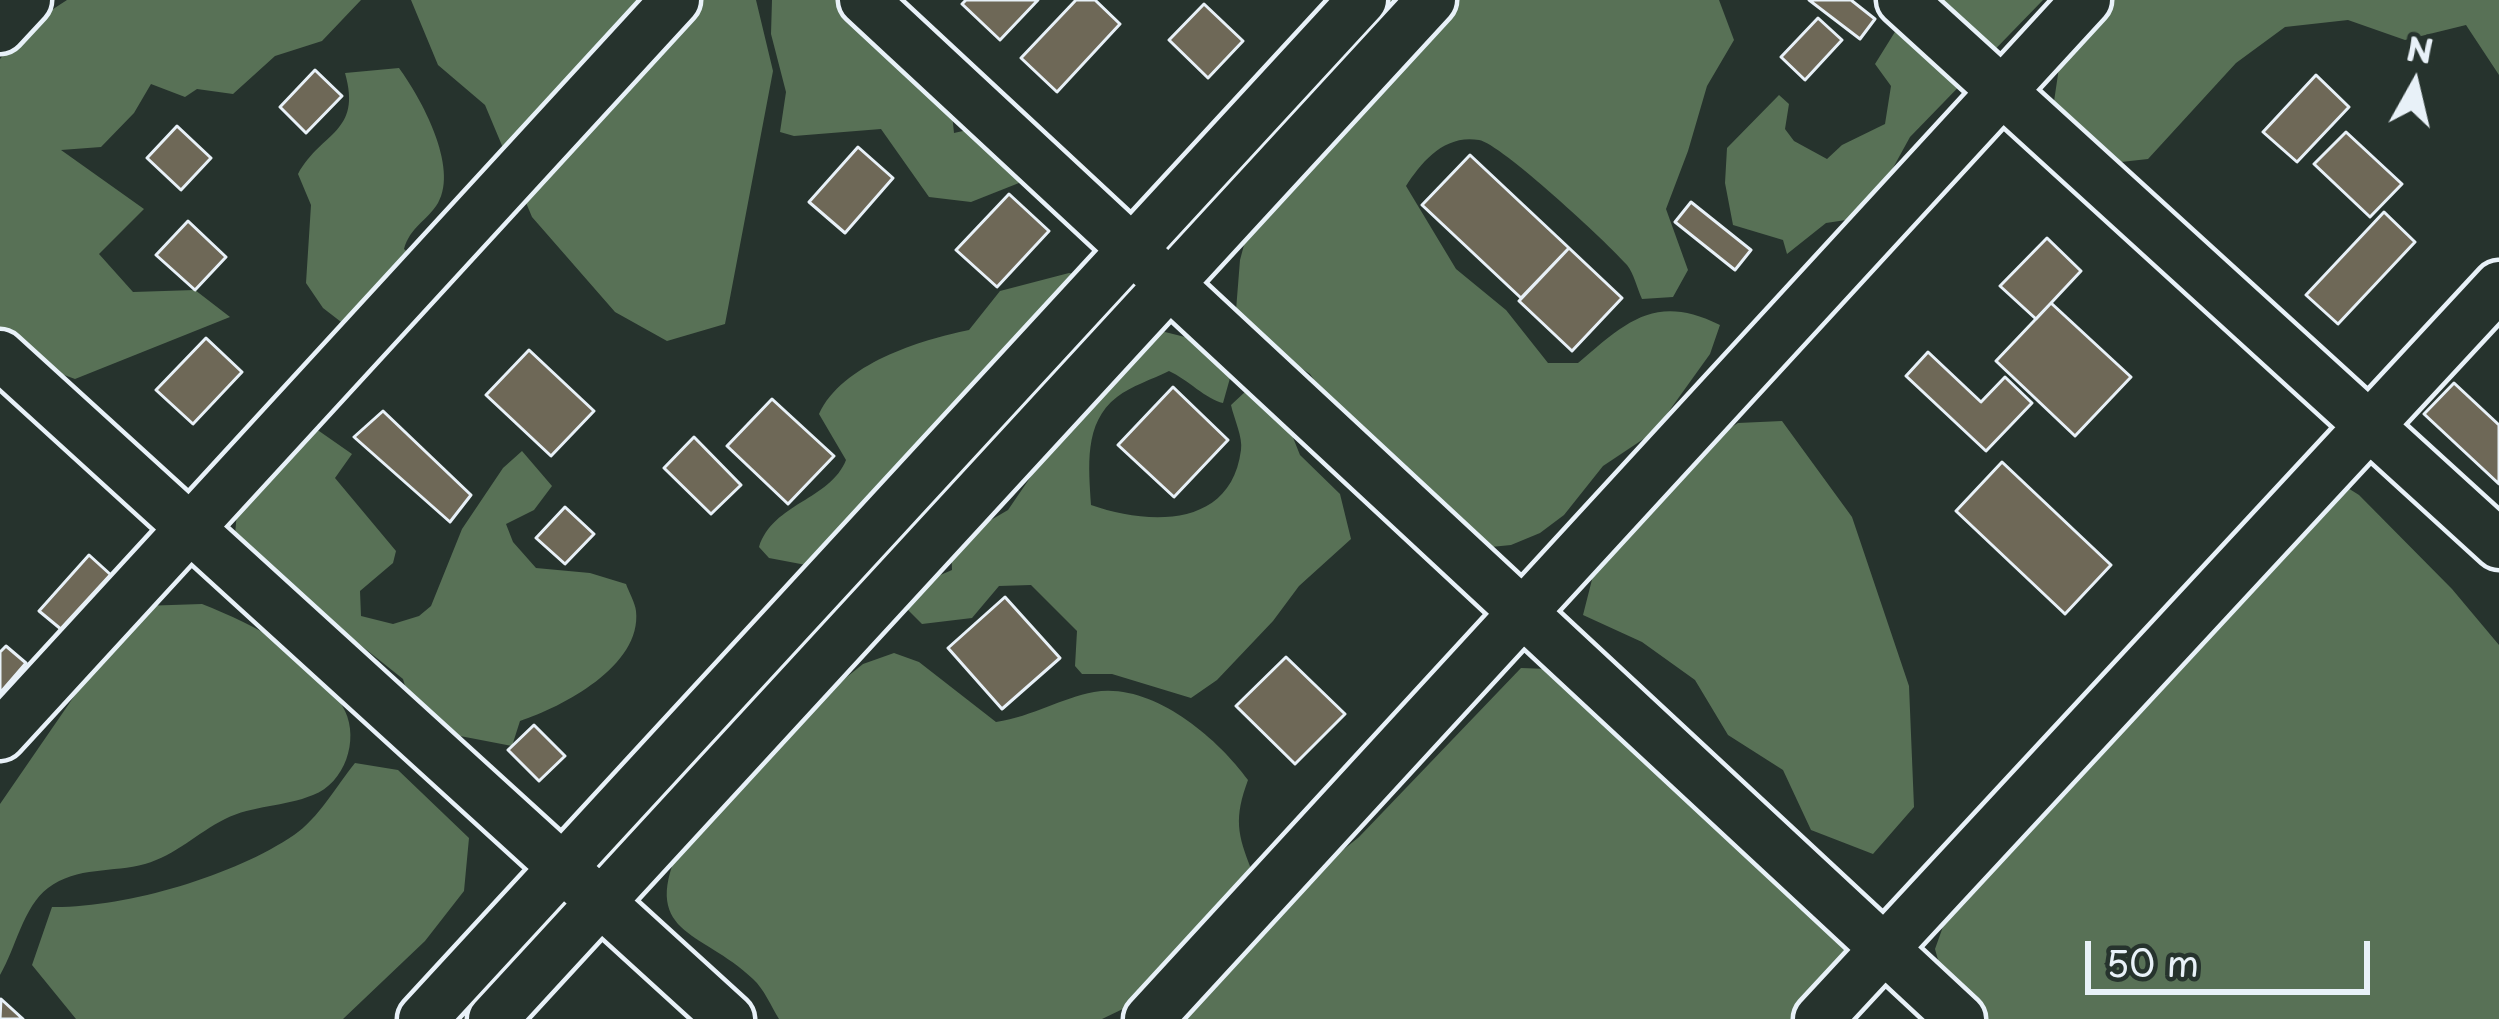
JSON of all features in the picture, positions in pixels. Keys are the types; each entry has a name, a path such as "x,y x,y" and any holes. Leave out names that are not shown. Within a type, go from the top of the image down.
{"street":[{"path":"0,28 26,0"},
{"path":"0,735 675,0"},
{"path":"864,0 1960,1019"},
{"path":"423,1019 1362,0"},
{"path":"493,1019 1431,0"},
{"path":"1902,0 2499,544"},
{"path":"1149,1019 2086,0"},
{"path":"1819,1019 2499,286"},
{"path":"0,355 729,1019"}],"green space":[{"path":"67,0 361,0 322,41 275,56 233,94 197,89 185,97 151,84 134,113 101,147 61,150 144,209 99,254 133,292 195,290 230,317 75,379 10,355 0,344 0,59 30,24"},
{"path":"411,0 756,0 773,71 725,324 667,341 615,312 532,217 485,105 438,65"},
{"path":"772,0 846,0 949,85 954,133 985,126 1024,181 971,202 929,197 881,129 794,136 780,132 786,92 771,34"},
{"path":"1386,0 1407,0 1185,233 1180,228 1182,221"},
{"path":"1453,0 1719,0 1734,40 1707,86 1666,209 1688,270 1673,297 1642,299 1627,265 1599,237 1530,175 1479,140 1445,145 1406,186 1456,269 1506,310 1548,363 1578,363 1628,324 1660,312 1698,316 1720,325 1710,354 1654,432 1603,466 1564,515 1540,533 1511,545 1481,548 1362,451 1310,374 1235,323 1240,260 1252,215"},
{"path":"1879,0 2043,0 1910,137 1866,217 1826,223 1787,254 1783,240 1733,225 1725,183 1727,148 1779,95 1789,104 1785,129 1794,141 1827,159 1842,145 1885,124 1891,86 1875,64 1898,27"},
{"path":"2086,0 2499,0 2499,75 2466,25 2405,40 2348,20 2285,27 2236,63 2148,159 2085,166 2052,115 2061,54"},
{"path":"399,68 435,133 443,188 438,203 404,249 420,264 345,325 323,308 306,283 311,205 298,174 344,120 349,93 345,73"},
{"path":"1069,273 1079,275 1040,353 970,384 959,396 963,427 847,548 806,565 769,558 759,547 766,532 828,484 846,460 819,414 845,381 884,357 969,330 1000,291"},
{"path":"1104,314 1108,318 607,862 602,858"},
{"path":"1149,328 1213,344 1232,371 1223,403 1169,371 1117,397 1093,433 1091,505 1161,517 1184,515 1221,495 1234,476 1241,445 1231,405 1246,391 1270,405 1288,425 1300,455 1340,494 1351,539 1299,586 1217,680 1191,698 1112,674 1082,674 1075,666 1077,631 1031,585 999,586 972,618 922,624 903,605 910,588 952,570 951,541 964,528 984,524 1008,510 1036,469 1051,430"},
{"path":"1782,421 1852,517 1909,686 1914,807 1873,854 1811,830 1783,770 1728,735 1695,680 1642,642 1583,615 1598,556 1680,459 1738,423"},
{"path":"309,424 352,454 335,478 396,551 393,563 360,591 361,616 393,624 419,616 431,606 462,529 503,468 522,451 552,486 534,510 506,524 513,542 536,568 590,573 626,584 636,611 626,649 577,695 520,721 512,746 434,731 412,710 403,679 353,639 278,591 239,549 235,535 238,500"},
{"path":"2316,468 2359,495 2452,589 2499,645 2499,1019 1968,1019 1951,1007 1935,949 1955,893"},
{"path":"202,604 264,633 320,674 349,722 349,747 341,771 313,795 236,814 156,860 59,881 32,906 0,975 0,804 86,679 116,622 141,606"},
{"path":"894,653 919,662 996,722 1094,692 1138,695 1200,730 1248,780 1239,826 1252,871 1236,898 1154,994 1102,1019 779,1019 753,979 681,927 667,896 682,842 838,684 863,664"},
{"path":"1521,668 1576,670 1686,729 1732,775 1894,963 1822,1019 1167,1019 1258,919 1359,837"},
{"path":"355,763 398,770 469,838 464,891 425,941 343,1019 76,1019 32,965 52,907 145,895 241,864 303,828"}],"building":[{"path":"966,0 1038,0 1000,40 962,4"},
{"path":"1076,0 1095,0 1120,24 1057,92 1021,58"},
{"path":"1809,0 1851,0 1875,19 1860,39"},
{"path":"1204,4 1243,41 1208,78 1169,40"},
{"path":"1818,18 1842,40 1805,80 1781,57"},
{"path":"315,70 342,96 306,133 280,107"},
{"path":"2316,75 2349,107 2297,162 2263,132"},
{"path":"177,126 211,158 181,190 147,158"},
{"path":"2346,132 2402,184 2370,217 2314,164"},
{"path":"858,147 893,178 845,233 809,202"},
{"path":"1470,155 1569,248 1521,298 1422,205"},
{"path":"1009,194 1049,231 997,287 956,250"},
{"path":"1691,202 1751,250 1735,270 1675,222"},
{"path":"2384,212 2415,242 2338,324 2306,295"},
{"path":"188,221 226,257 195,290 156,255"},
{"path":"2047,238 2081,271 2036,319 2000,286"},
{"path":"1569,248 1622,298 1572,351 1519,301"},
{"path":"2051,303 2131,377 2075,436 1996,361"},
{"path":"206,338 242,372 193,424 156,390"},
{"path":"529,350 594,411 551,456 486,395"},
{"path":"1928,352 1981,402 2005,377 2032,403 1986,451 1906,376"},
{"path":"2454,383 2499,425 2499,484 2424,414"},
{"path":"1173,387 1228,440 1174,497 1118,445"},
{"path":"772,399 834,456 788,504 727,446"},
{"path":"383,411 471,495 450,522 354,437"},
{"path":"694,437 741,485 711,514 664,468"},
{"path":"2002,462 2111,565 2065,614 1956,511"},
{"path":"565,507 594,534 565,564 536,538"},
{"path":"89,555 111,575 62,630 39,611"},
{"path":"1005,597 1060,658 1002,709 948,648"},
{"path":"6,646 26,663 0,693 0,652"},
{"path":"1286,657 1345,714 1295,764 1236,706"},
{"path":"534,725 565,756 539,781 508,750"},
{"path":"1,999 23,1019 0,1019"}]}
